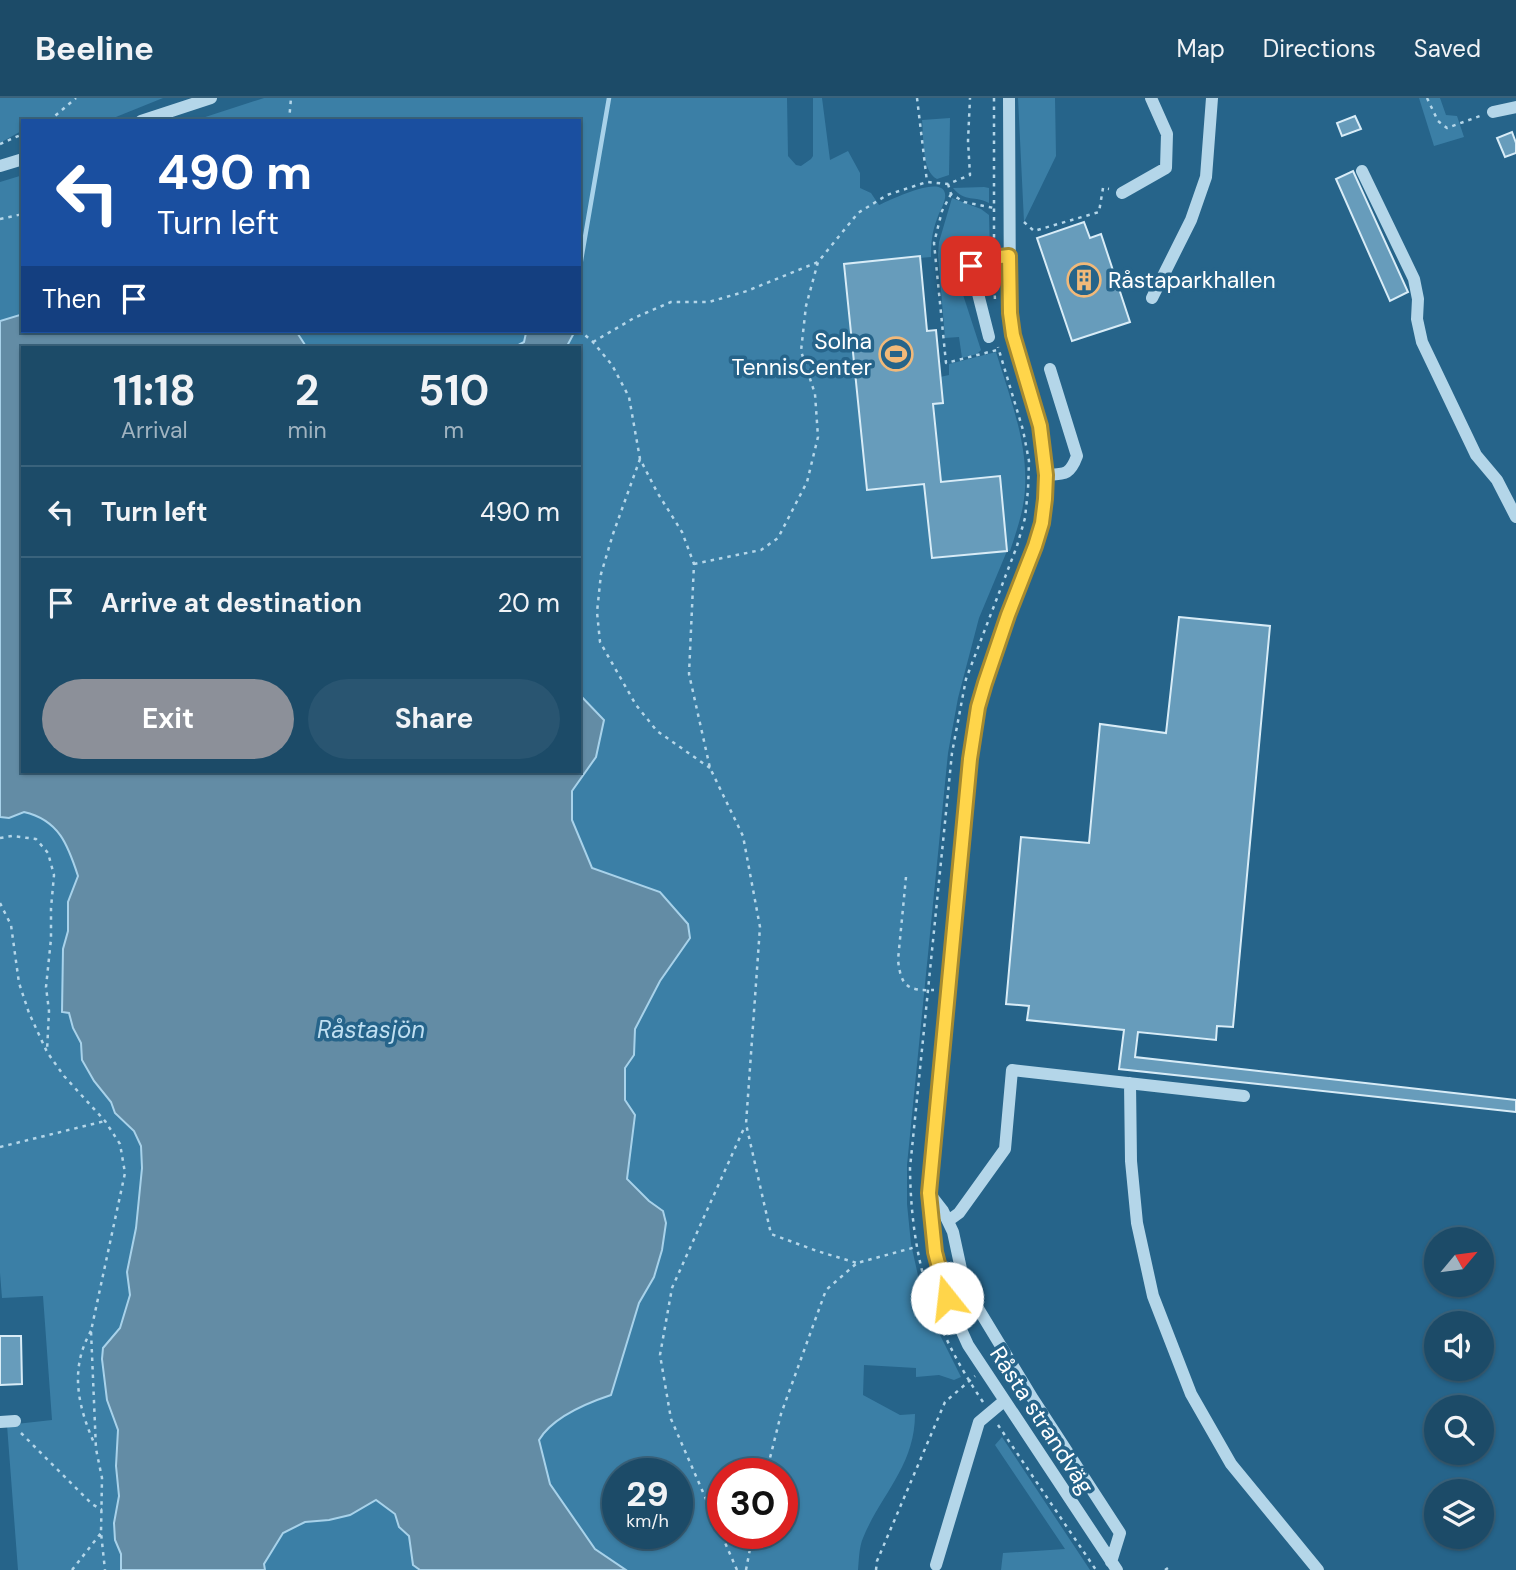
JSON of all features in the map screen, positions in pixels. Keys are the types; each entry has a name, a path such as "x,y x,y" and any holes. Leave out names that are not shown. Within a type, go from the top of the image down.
{"street":[{"path":"147,119 211,98"},
{"name":"Råsta strandväg","path":"1009,98 1010,313 1013,335 1040,426 1046,475 1042,523 994,654 978,707 970,759 929,1193 935,1252 947,1298 964,1336 1114,1567"},
{"path":"1122,193 1166,169 1167,134 1151,98"},
{"path":"1152,298 1191,220 1206,177 1212,98"},
{"path":"1493,112 1516,107"},
{"path":"0,166 21,160"},
{"path":"1362,172 1414,279 1422,342 1476,456 1497,480 1516,517"},
{"path":"993,337 971,266 1009,256"},
{"path":"1046,475 1063,475 1073,467 1077,456 1050,369"},
{"path":"948,1221 959,1213 1005,1149 1012,1070 1244,1096"},
{"path":"1130,1083 1131,1161 1137,1223 1153,1296 1191,1394 1231,1464 1318,1570"},
{"path":"929,1193 943,1211 953,1232 961,1269 976,1305 1033,1399 1120,1532 1114,1567"},
{"path":"936,1565 979,1422 1004,1401"},
{"path":"0,1422 15,1421"}],"path":[{"path":"50,119 76,98"},
{"path":"289,119 292,98"},
{"path":"917,98 928,182"},
{"path":"694,564 761,550 778,538 807,482 818,437 815,394 800,351 806,306 818,262 858,214 887,195 928,182 948,184 970,175 970,98"},
{"path":"994,98 995,303"},
{"path":"1427,98 1438,121 1447,128 1493,112"},
{"path":"0,144 21,135"},
{"path":"948,184 951,194 964,202 994,208"},
{"path":"1021,219 1034,231 1099,212 1103,188"},
{"path":"951,194 942,211 934,243 946,362 998,350"},
{"path":"0,219 21,214"},
{"path":"593,342 634,318 671,302 709,302 818,262"},
{"path":"581,332 612,365 629,397 640,459 682,532 694,564 689,674 710,768 743,836 760,927 746,1124 771,1234 857,1262"},
{"path":"993,337 1023,430 1029,461 1028,490 1017,546 966,679 952,753 910,1168 911,1208 916,1247 933,1309 944,1336 969,1381 1096,1570"},
{"path":"640,459 612,534 601,573 597,612 600,642 636,705 656,731 710,768"},
{"path":"0,838 12,836 36,839 48,853 52,863 54,875 51,939 46,988 49,1011 47,1052"},
{"path":"906,877 899,974 906,985 915,990 947,990"},
{"path":"0,903 11,925 19,984 47,1052 64,1076 106,1121 120,1144 125,1173 91,1331 78,1366 76,1382 86,1426 96,1449"},
{"path":"0,1147 106,1121"},
{"path":"737,1570 671,1419 660,1354 672,1288 746,1124"},
{"path":"770,1458 781,1415 826,1290 857,1262 916,1247"},
{"path":"91,1331 96,1449 102,1478 101,1533 106,1570"},
{"path":"876,1570 877,1561 945,1402 983,1369"},
{"path":"15,1421 21,1433 92,1504 102,1510"},
{"path":"72,1570 101,1533"},
{"path":"746,1570 750,1549"},
{"path":"1165,1570 1170,1570"}],"shaded area":[{"path":"0,98 163,98 111,119 21,119 21,131 0,143"},
{"path":"264,98 787,98 788,156 796,165 801,166 813,156 813,98 822,98 830,160 848,151 860,173 860,188 871,193 879,205 928,187 944,190 945,198 934,228 931,257 844,264 867,489 924,484 932,558 1007,551 979,618 958,698 948,753 907,1165 911,1244 921,1289 933,1321 961,1377 954,1380 939,1375 916,1377 916,1368 864,1365 863,1395 900,1415 915,1414 909,1449 896,1479 863,1538 858,1570 18,1570 7,1425 52,1420 43,1296 2,1298 0,182 21,176 21,333 581,333 581,119 199,119"},
{"path":"1018,98 1055,98 1056,156 1024,222"},
{"path":"1419,98 1440,98 1446,115 1457,116 1464,137 1434,146"},
{"path":"950,118 949,175 937,179 928,169 922,120"},
{"path":"953,188 989,188 989,203 962,196"},
{"path":"952,198 981,209 989,215 990,253 961,261 954,267 981,350 977,354 962,358 959,337 945,338 938,255 939,242"},
{"path":"996,352 1020,432 1025,473 1021,515 1010,551 1007,551 941,482 933,404 943,403 940,377 949,375 949,364"},
{"path":"1002,1437 1090,1570 1001,1570 1003,1553 1065,1549 995,1445"}],"water":[{"name":"Råstasjön","path":"21,315 21,333 297,333 306,346 21,346 21,773 581,773 581,696 604,720 596,757 572,791 572,820 592,868 660,892 688,924 690,938 660,981 635,1029 634,1055 625,1068 625,1100 635,1115 627,1179 663,1211 666,1223 654,1277 639,1303 611,1395 561,1418 539,1440 550,1484 595,1549 626,1570 420,1570 413,1565 409,1536 399,1527 395,1514 376,1500 350,1515 305,1522 283,1533 264,1564 265,1570 121,1570 121,1554 115,1540 114,1523 119,1496 116,1466 118,1430 107,1400 102,1359 103,1348 120,1328 130,1295 127,1272 136,1228 142,1168 141,1146 134,1131 115,1113 111,1102 94,1081 82,1060 81,1043 69,1013 62,1012 63,949 68,931 68,902 78,876 66,844 54,828 36,816 24,812 9,818 0,817 0,321"},
{"path":"526,333 574,333 567,346 517,346 524,342"}],"building":[{"path":"1355,116 1361,129 1342,136 1337,123"},
{"path":"1512,132 1516,153 1505,157 1497,138"},
{"path":"1353,171 1408,292 1390,301 1336,179"},
{"name":"Råstaparkhallen","path":"1084,222 1090,238 1101,234 1130,322 1072,341 1037,238"},
{"name":"Solna TennisCenter","path":"920,256 927,331 936,330 943,403 933,404 941,482 1000,476 1007,551 932,558 924,484 867,490 844,264"},
{"path":"1179,617 1270,626 1233,1027 1217,1026 1216,1040 1138,1032 1135,1057 1516,1100 1516,1112 1119,1069 1124,1030 1027,1020 1029,1006 1006,1004 1021,837 1089,843 1100,724 1166,733"},
{"path":"0,1336 21,1336 22,1384 0,1385"}],"waterway":[{"path":"581,260 609,98"}],"place":[{"name":"Råstaparkhallen","path":"1084,280"},
{"name":"Solna TennisCenter","path":"896,354"}],"route":[{"path":"947,1298 932,1233 930,1161 970,759 978,707 985,683 1042,523 1046,475 1040,426 1013,335 1009,256 991,258 971,266"}]}
